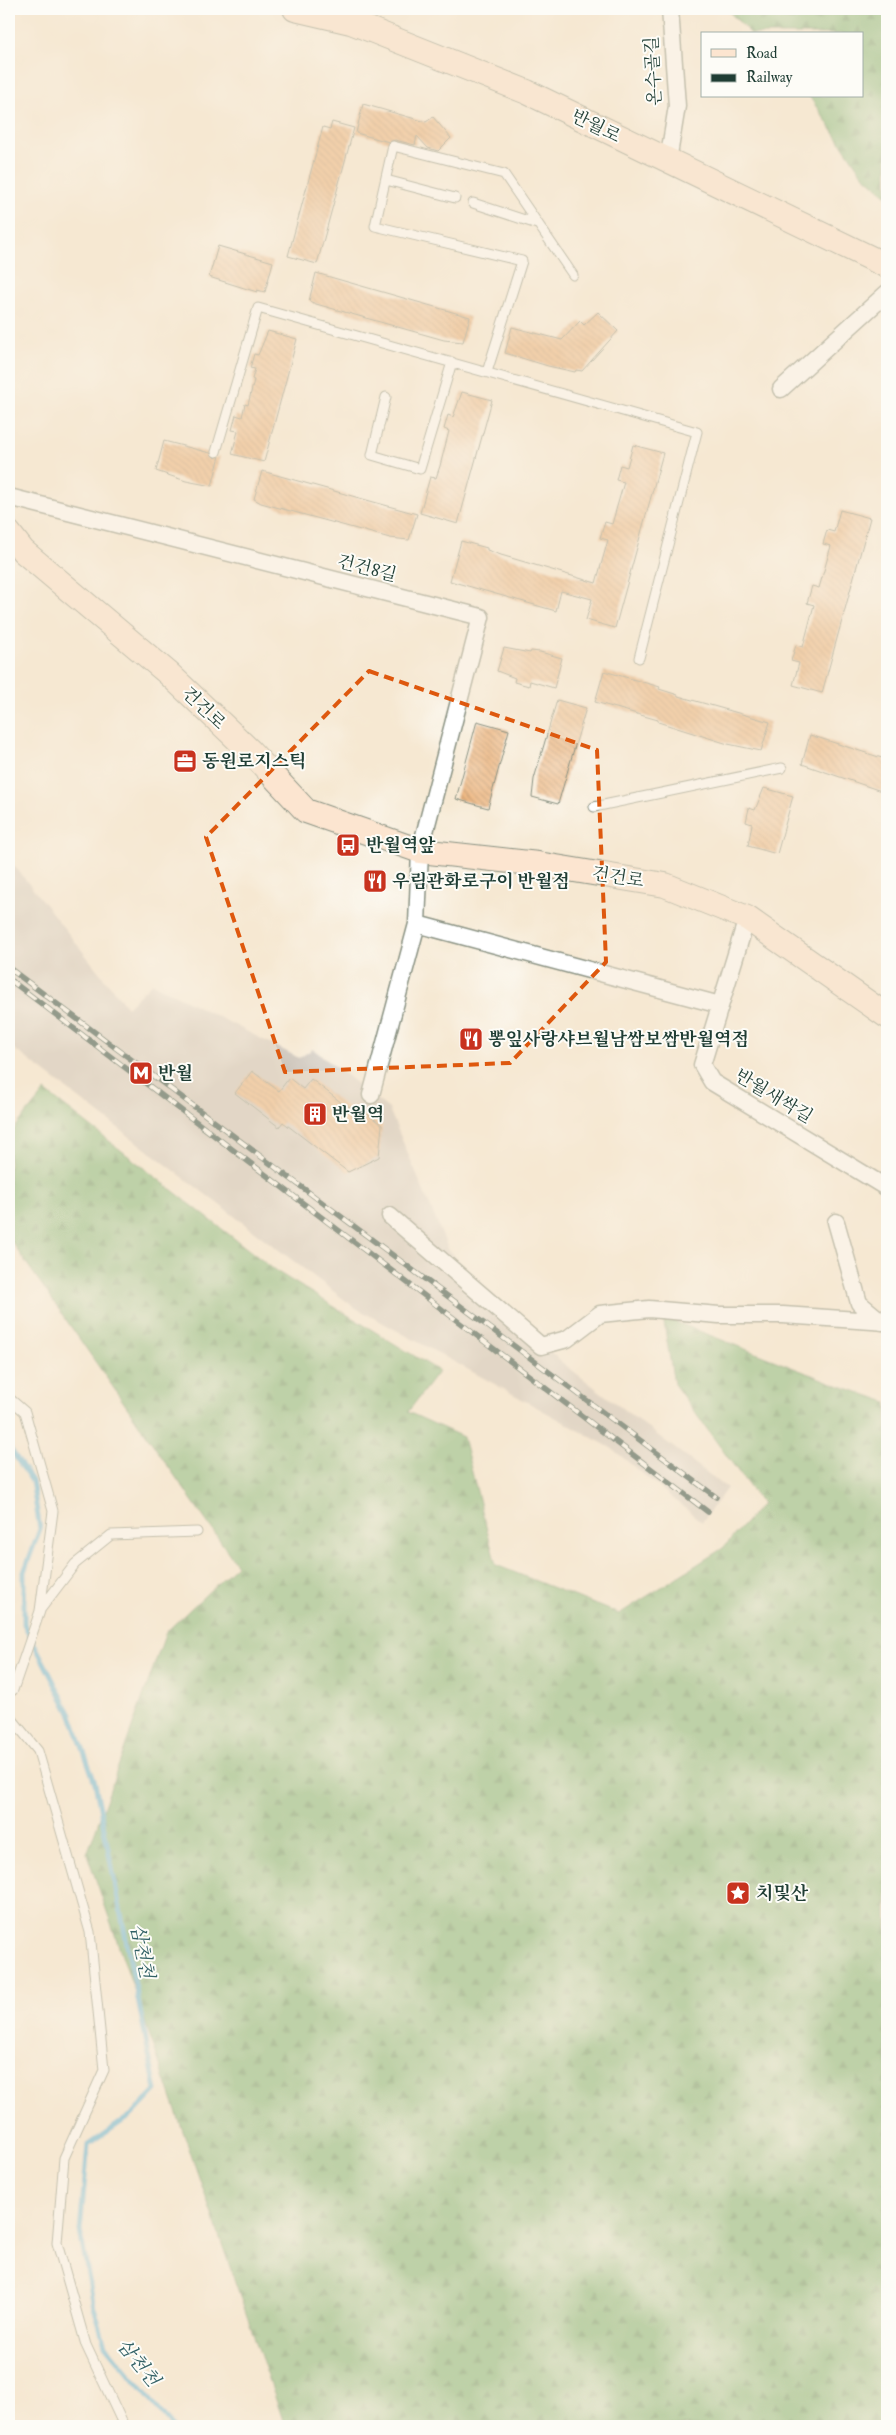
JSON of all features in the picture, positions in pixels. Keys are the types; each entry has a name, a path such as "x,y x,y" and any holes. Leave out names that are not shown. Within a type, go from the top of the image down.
{"street":[{"name":"온수골길","path":"668,161 677,106 670,9"},
{"name":"반월로","path":"307,10 351,22 527,92 887,266"},
{"path":"781,389 887,293"},
{"name":"건건8길","path":"9,497 481,618 420,851"},
{"name":"건건로","path":"9,533 23,551 169,674 250,751 306,811 420,851 538,864 665,885 747,918 887,1016"},
{"path":"371,1095 417,924 420,851"},
{"name":"반월새싹길","path":"747,918 702,1065 712,1082 887,1188"},
{"path":"417,924 720,1005"},
{"path":"390,1216 541,1346 567,1339 600,1314 649,1308 718,1315 783,1315 884,1322"},
{"path":"836,1222 859,1303 884,1322"}],"lane":[{"path":"487,372 522,261 375,226 393,146 504,174 573,275"},
{"path":"386,180 455,198"},
{"path":"473,203 537,224"},
{"path":"216,452 258,308 697,432 639,658"},
{"path":"386,396 372,455 420,469 452,362"},
{"path":"594,807 782,768"},
{"path":"9,1398 25,1412 53,1511 40,1611 11,1691"},
{"path":"40,1611 75,1564 111,1535 197,1532"},
{"path":"9,1715 38,1751 90,1932 104,2070 64,2158 57,2243 86,2345 124,2426"}],"highlighted area":[{"path":"369,671 597,750 606,962 510,1063 285,1072 206,837"}],"shaded area":[{"path":"9,859 127,1007 152,983 299,1058 313,1049 389,1109 449,1251 560,1361 727,1488 702,1522 611,1448 354,1307 9,1045"}],"green space":[{"path":"726,9 887,9 887,196 862,174 810,98 864,98 864,32 749,32"},
{"path":"45,1091 276,1271 439,1371 408,1412 463,1437 496,1565 619,1614 723,1548 762,1504 674,1384 663,1317 835,1384 887,1402 887,2426 285,2426 87,1854 166,1632 237,1565 9,1238 9,1135"}],"building":[{"path":"363,104 426,122 433,117 451,138 438,151 428,148 417,136 415,145 395,140 389,142 356,133"},
{"path":"332,122 354,128 317,264 288,256 323,127 330,129"},
{"path":"218,246 273,262 265,292 257,290 257,292 209,277"},
{"path":"316,273 470,317 463,342 444,340 309,301"},
{"path":"598,312 618,331 582,371 576,370 575,372 548,366 505,353 512,327 562,340 580,321 584,325"},
{"path":"268,331 297,339 264,462 232,454 238,431 232,430 236,415 242,417 245,404 248,405 255,369 250,368 254,354 258,355"},
{"path":"462,392 492,400 458,524 420,513 430,477 436,478 440,466 449,431 444,429 448,415 453,417"},
{"path":"164,441 210,453 215,458 220,456 212,486 186,481 156,471"},
{"path":"633,445 663,453 615,628 586,620 592,599 561,591 556,611 450,581 461,541 596,583 608,540 600,538 605,522 612,524 624,482 616,480 620,465 627,467"},
{"path":"262,471 417,514 409,540 390,538 261,503 254,499"},
{"path":"840,510 870,518 822,693 793,685 799,663 791,661 796,645 803,647 814,605 807,603 812,586 819,588 831,546 823,544 827,530 834,532"},
{"path":"504,648 530,653 531,651 540,652 562,658 554,688 530,681 529,686 514,682 515,678 497,671"},
{"path":"604,671 660,687 659,689 678,696 770,722 761,751 728,744 658,722 658,720 595,702"},
{"path":"557,700 586,708 558,804 532,797 534,779"},
{"path":"477,721 509,730 488,808 456,799"},
{"path":"810,735 885,759 884,762 887,763 887,793 802,764"},
{"path":"764,788 793,796 777,854 748,846 752,824 746,822 749,808 755,810"},
{"name":"반월역","path":"252,1071 279,1091 289,1078 303,1089 311,1079 347,1107 356,1106 382,1125 379,1157 348,1172 283,1122 279,1127 235,1093"}],"waterway":[{"name":"삼천천","path":"9,1447 32,1481 40,1529 24,1572 24,1624 71,1715 95,1783 156,2090 133,2114 88,2145 80,2231 94,2307 105,2345 172,2426"}],"railway":[{"path":"9,968 716,1497"},
{"path":"9,979 708,1512"}],"place":[{"name":"동원로지스틱","path":"185,761"},
{"name":"반월역앞","path":"348,845"},
{"name":"우림관화로구이 반월점","path":"375,881"},
{"name":"뽕잎사랑샤브월남쌈보쌈반월역점","path":"471,1039"},
{"name":"반월","path":"141,1073"},
{"name":"반월역","path":"315,1114"},
{"name":"치및산","path":"738,1893"}]}
